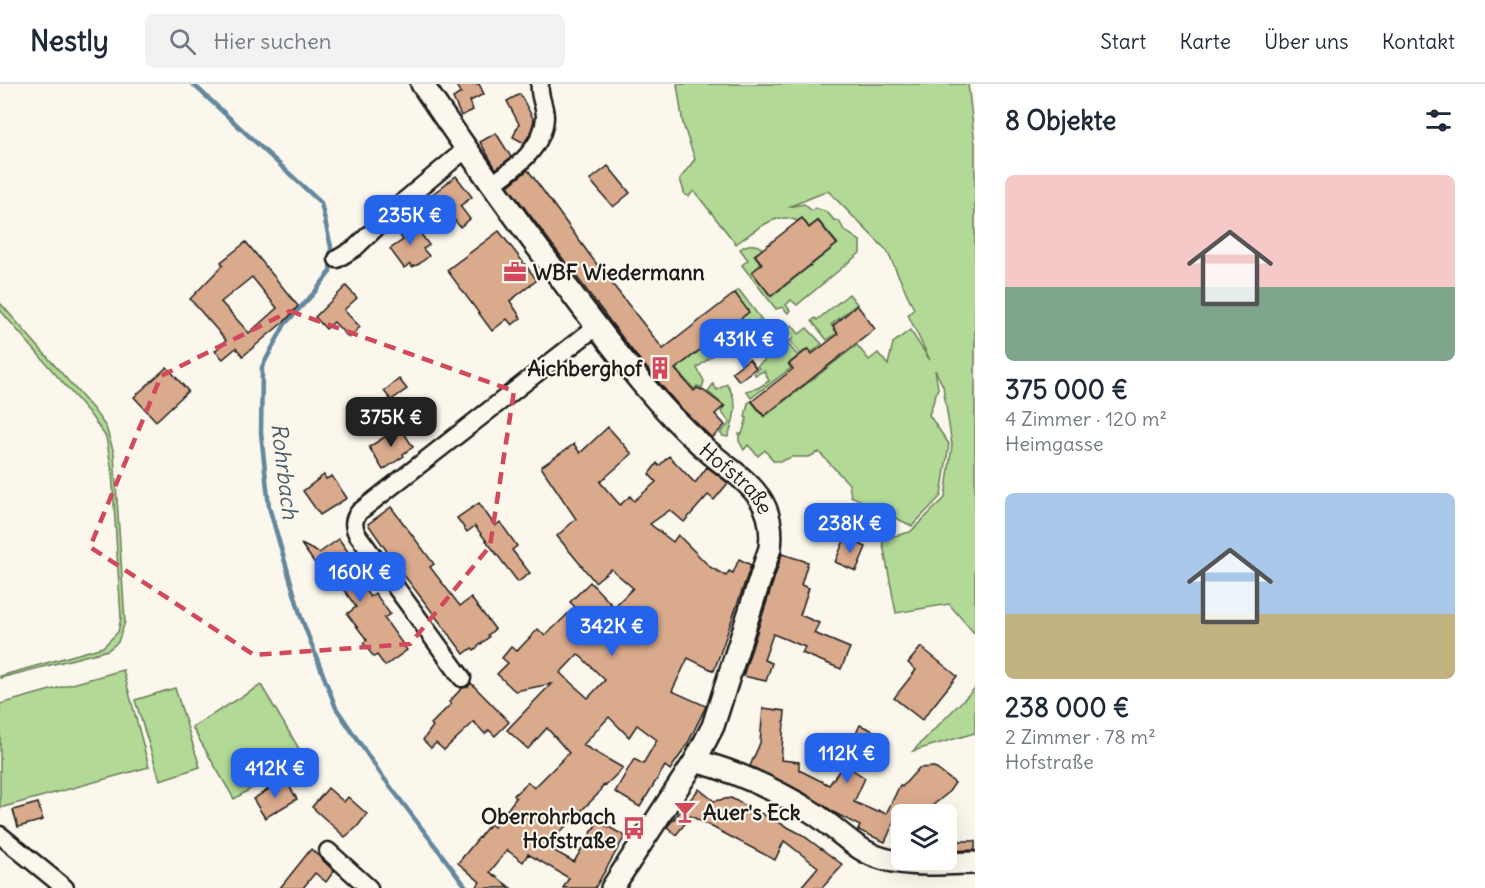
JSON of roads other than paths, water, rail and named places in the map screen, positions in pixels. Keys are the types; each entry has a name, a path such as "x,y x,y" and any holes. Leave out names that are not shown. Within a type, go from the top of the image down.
{"main road":[{"name":"Hofstraße","path":"422,84 491,185 597,326 668,412 700,445 750,485 769,513 772,536 761,580 720,710 695,761 612,888"},
{"path":"695,761 730,771 770,790 813,813 859,848 876,857 897,863 975,863"}],"street":[{"path":"491,185 521,163 538,139 545,116 540,84"},
{"path":"337,259 355,248 405,200 465,149"},
{"path":"462,678 357,534 354,519 359,512 597,326"},
{"path":"0,836 65,888"},
{"path":"328,851 369,888"}],"waterway":[{"name":"Rohrbach","path":"193,84 321,203 331,247 330,272 285,324 262,367 261,433 269,507 301,617 336,708 380,773 467,888"}],"place":[{"name":"WBF Wiedermann","path":"515,272"},
{"name":"Aichberghof","path":"660,368"},
{"name":"Auer's Eck","path":"685,812"},
{"name":"Oberrohrbach Hofstraße","path":"634,828"}]}
